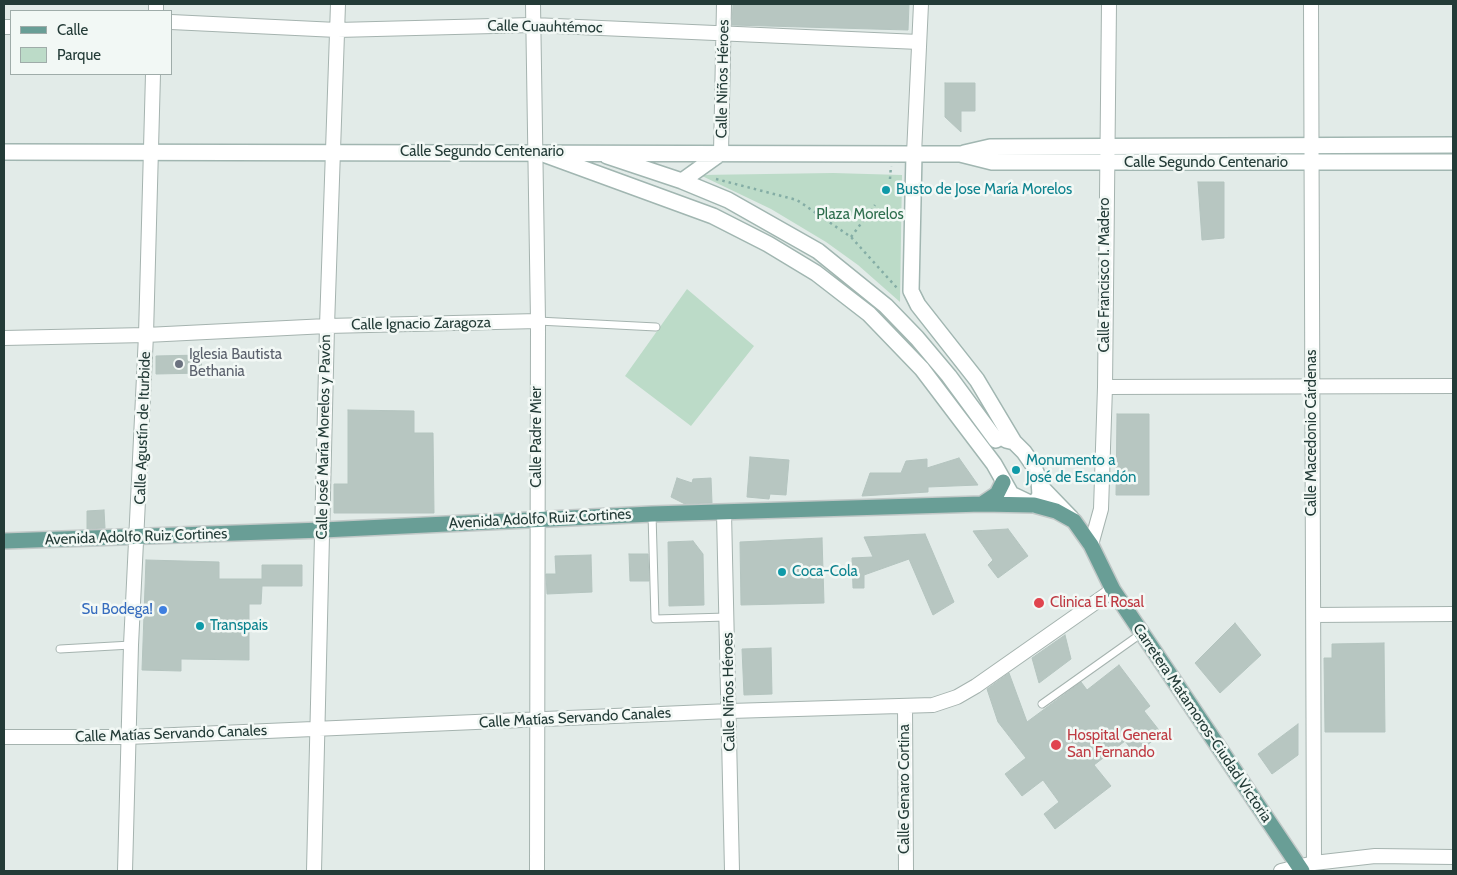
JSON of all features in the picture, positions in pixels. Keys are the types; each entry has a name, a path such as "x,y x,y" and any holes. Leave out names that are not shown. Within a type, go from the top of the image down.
{"main road":[{"path":"982,504 997,494 1003,482"},
{"name":"Avenida Adolfo Ruiz Cortines","path":"4,541 323,530 652,514 982,504 1034,505 1056,511 1074,521"},
{"name":"Carretera Matamoros-Ciudad Victoria","path":"1074,521 1091,545 1113,590 1305,867"}],"street":[{"name":"Calle José María Morelos y Pavón","path":"314,871 327,326 338,4"},
{"name":"Calle Padre Mier","path":"533,4 538,321 537,871"},
{"name":"Calle Niños Héroes","path":"721,154 724,4"},
{"path":"921,4 914,154 911,290 918,305 976,380 1014,442 1028,456 1043,489 1074,521"},
{"name":"Calle Francisco I. Madero","path":"1091,545 1101,509 1105,387 1106,146 1109,4"},
{"name":"Calle Macedonio Cárdenas","path":"1305,867 1314,616 1311,387 1313,147 1311,4"},
{"name":"Calle Cuauhtémoc","path":"172,22 337,30 533,25 919,42"},
{"name":"Calle Agustín de Iturbide","path":"125,871 131,645 138,537 146,335 153,75"},
{"name":"Calle Segundo Centenario","path":"4,152 332,151 960,154 990,147 1453,145"},
{"path":"535,152 714,216 768,244 808,268 843,292 897,341 922,369 994,464 1003,482 1016,498 1034,505 1040,495 1039,481"},
{"path":"595,152 682,181 728,200 818,250 886,306 917,338 949,376 996,440 1014,442"},
{"path":"682,181 721,154"},
{"name":"Calle Segundo Centenario","path":"960,154 992,162 1313,164 1453,162"},
{"path":"808,268 818,250"},
{"name":"Calle Ignacio Zaragoza","path":"4,338 146,335 327,326 538,321"},
{"path":"1105,387 1453,386"},
{"path":"994,464 993,449 996,440"},
{"name":"Calle Niños Héroes","path":"724,513 730,711 732,871"},
{"name":"Calle Matías Servando Canales","path":"4,737 128,737 730,711 934,705 957,697 1113,590"},
{"path":"1314,616 1453,614"},
{"name":"Calle Genaro Cortina","path":"905,706 906,871"},
{"path":"1281,871 1337,865 1375,856 1453,857"}],"lane":[{"path":"538,321 656,327"},
{"path":"652,514 655,619 727,617"},
{"path":"1042,704 1142,633"},
{"path":"60,649 131,645"}],"path":[{"path":"712,178 797,200 851,237 897,288"},
{"path":"851,237 875,205"}],"green space":[{"name":"Plaza Morelos","path":"833,173 902,175 900,302 858,265 826,242 771,209 700,175"},
{"path":"687,289 754,346 691,426 625,376"}],"building":[{"path":"733,4 909,4 908,30 732,25"},
{"path":"945,83 975,83 975,111 961,111 961,132 945,117"},
{"path":"1198,182 1224,182 1224,238 1202,240"},
{"name":"Iglesia Bautista Bethania","path":"201,355 202,373 156,374 156,356"},
{"path":"348,410 414,411 414,433 433,433 434,513 334,513 334,484 348,484"},
{"path":"1117,414 1149,414 1149,495 1116,495"},
{"path":"750,457 789,460 786,495 770,494 769,499 747,497"},
{"path":"959,458 978,485 928,487 928,492 862,496 870,473 901,473 906,461 927,459 927,468"},
{"path":"677,478 692,483 693,479 711,478 712,503 685,504 671,497"},
{"path":"104,510 105,528 87,529 87,511"},
{"path":"1008,529 1028,556 998,578 988,565 993,560 973,531"},
{"path":"925,534 954,602 933,615 909,559 864,575 864,588 853,588 852,558 873,557 864,537"},
{"name":"Coca-Cola","path":"822,538 824,603 741,605 740,542"},
{"path":"693,541 703,554 704,605 669,606 668,542"},
{"path":"629,554 648,554 649,581 630,581"},
{"path":"591,555 592,592 547,594 546,574 556,574 555,556"},
{"path":"146,560 219,562 219,579 262,579 262,565 302,565 302,586 262,586 261,604 249,604 249,660 181,659 181,671 142,670"},
{"path":"1235,623 1261,655 1220,693 1195,663"},
{"path":"1065,635 1071,659 1039,683 1032,658"},
{"path":"1384,643 1385,732 1325,732 1324,658 1332,658 1332,644"},
{"path":"771,648 772,694 744,695 742,649"},
{"path":"1119,665 1150,706 1144,711 1162,734 1135,754 1125,741 1094,765 1111,786 1055,829 1044,814 1059,802 1043,780 1022,796 1005,774 1026,758 998,722 987,689 1009,673 1027,722 1081,682 1087,690"},
{"path":"1298,724 1298,755 1272,774 1258,754"}],"place":[{"name":"Busto de Jose María Morelos","path":"886,190"},
{"name":"Iglesia Bautista Bethania","path":"179,364"},
{"name":"Monumento a José de Escandón","path":"1016,470"},
{"name":"Coca-Cola","path":"782,572"},
{"name":"Clinica El Rosal","path":"1039,603"},
{"name":"Su Bodega!","path":"163,610"},
{"name":"Transpais","path":"200,626"},
{"name":"Hospital General San Fernando","path":"1056,745"}]}
